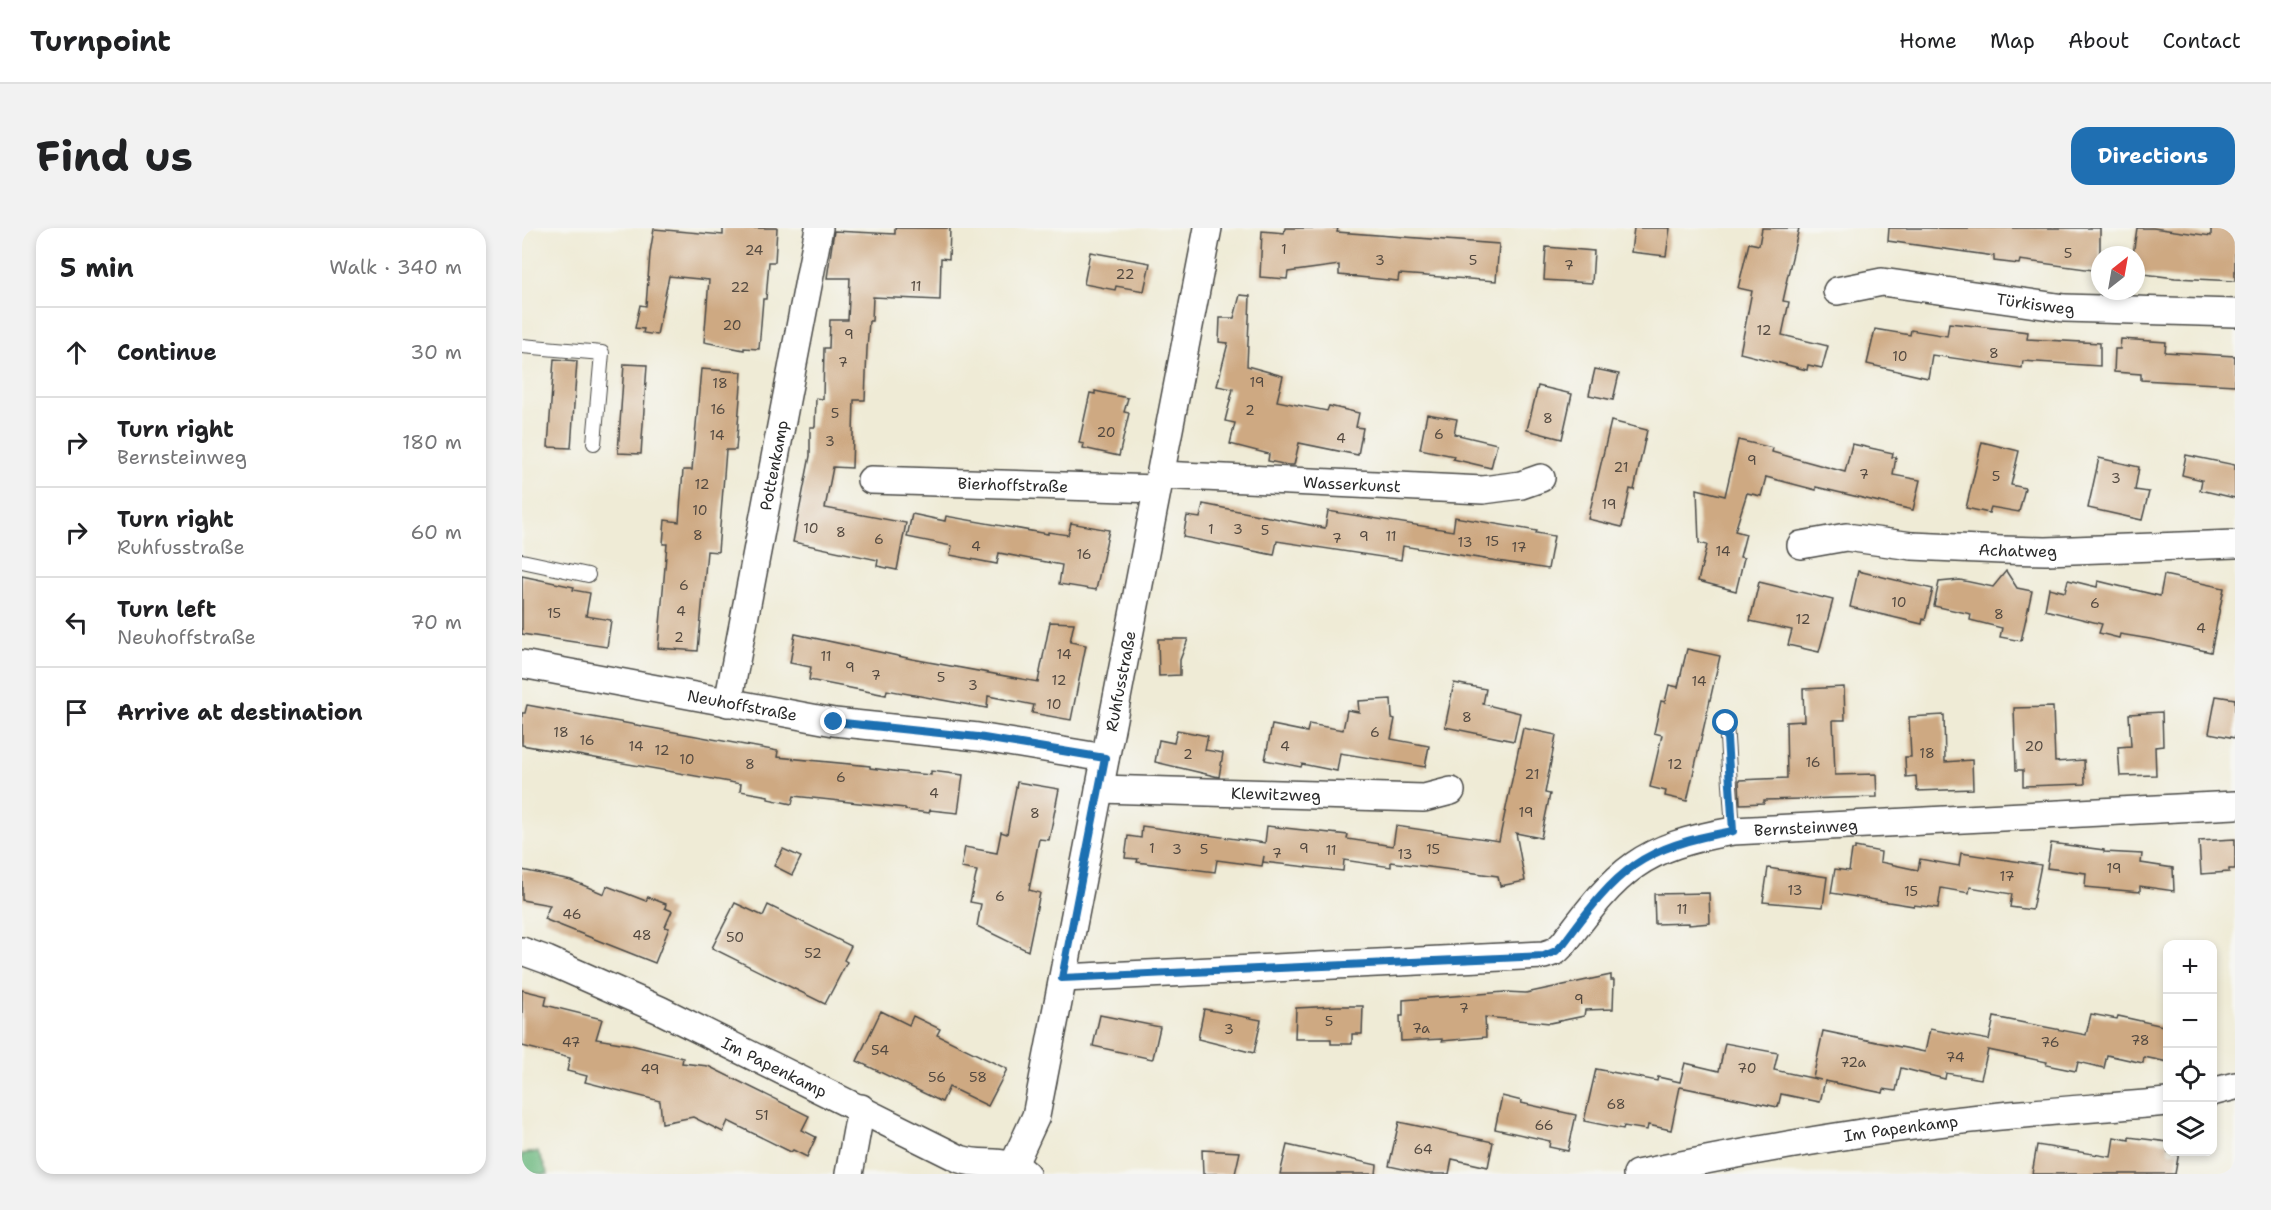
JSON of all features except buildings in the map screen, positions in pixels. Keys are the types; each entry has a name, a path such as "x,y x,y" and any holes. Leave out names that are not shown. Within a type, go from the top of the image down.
{"street":[{"name":"Pottenkamp","path":"728,703 819,228"},
{"name":"Ruhfusstraße","path":"1020,1170 1036,1116 1208,228"},
{"name":"Türkisweg","path":"1837,291 1882,282 2064,308 2235,313"},
{"name":"Wasserkunst","path":"1158,482 1483,490 1521,485 1541,478"},
{"name":"Bierhoffstraße","path":"871,480 1158,482"},
{"name":"Achatweg","path":"1801,545 1846,537 1912,546 2046,551 2235,544"},
{"name":"Neuhoffstraße","path":"522,664 834,722 978,737 1105,758"},
{"name":"Klewitzweg","path":"1099,789 1424,798 1451,791"},
{"name":"Bernsteinweg","path":"1062,978 1544,956 1556,951 1564,943 1607,887 1653,852 1681,842 1733,831 2235,805"},
{"name":"Im Papenkamp","path":"522,951 628,995 861,1108 960,1159 971,1163 1004,1163 1020,1170"},
{"path":"2217,1091 2235,1086"},
{"name":"Im Papenkamp","path":"1637,1174 1727,1155 1940,1122 2163,1102"},
{"path":"849,1174 861,1108"}],"lane":[{"path":"522,346 602,353 594,443"},
{"path":"522,561 588,575"},
{"path":"1726,723 1733,831"}],"green space":[{"path":"538,1152 548,1174 522,1174 522,1154"}],"route":[{"path":"834,722 978,737 1105,758 1062,978 1544,956 1556,951 1564,943 1607,887 1653,852 1681,842 1733,831 1726,723"}]}
